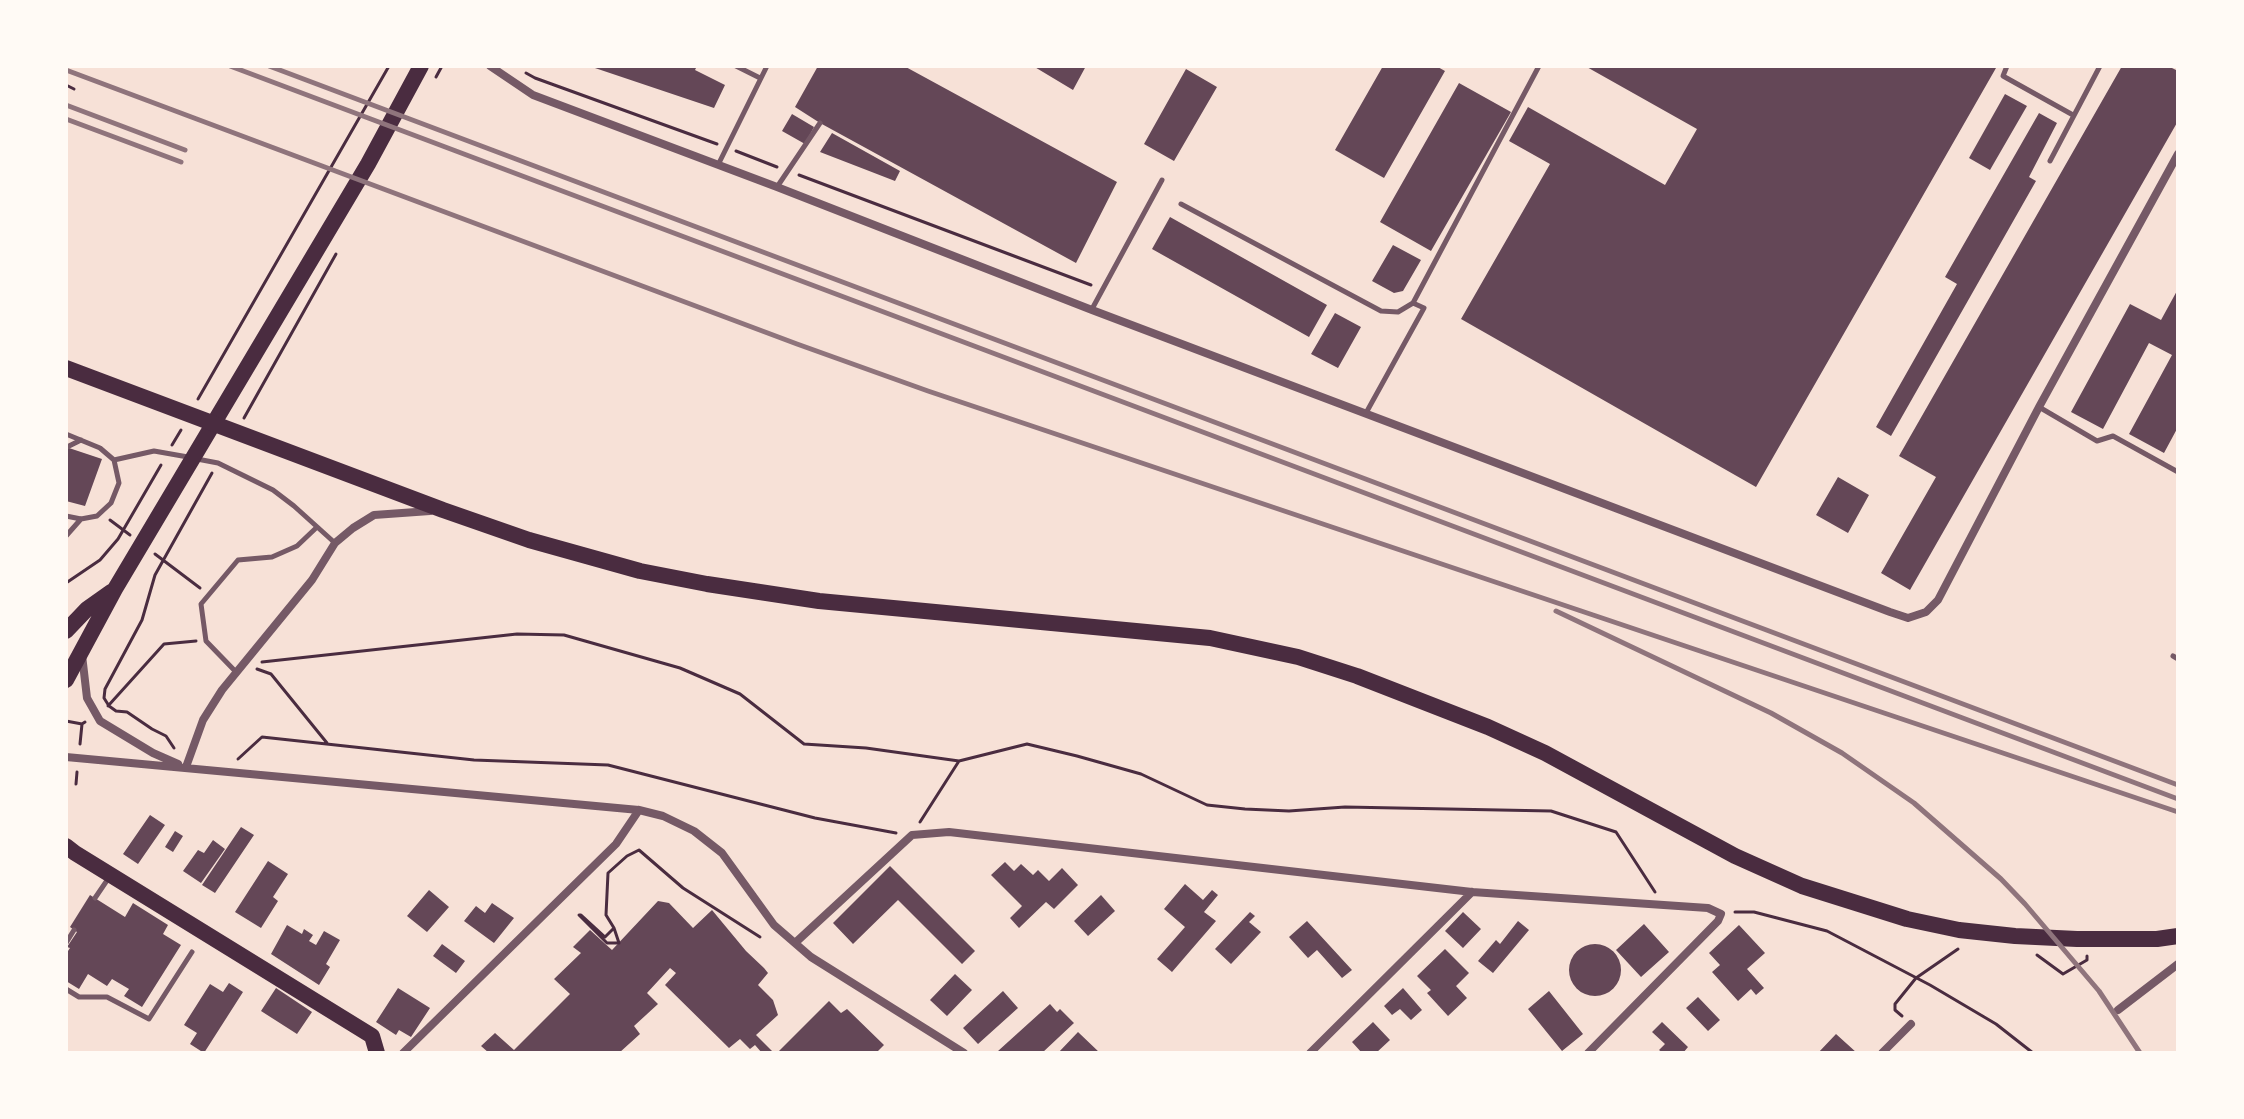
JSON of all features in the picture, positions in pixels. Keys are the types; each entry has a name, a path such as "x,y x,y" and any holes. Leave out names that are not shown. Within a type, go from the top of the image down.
{"main road":[{"path":"66,680 115,589 368,164 421,66"},
{"path":"66,368 443,510 591,559 707,584 819,601 1174,633 1255,646 1298,657 1357,676 1488,727 1545,753 1735,856 1802,886 1907,919 1959,930 2015,936 2077,939 2178,936"},
{"path":"66,631 87,609 115,589"},
{"path":"66,846 375,1045"}],"street":[{"path":"490,66 506,71 533,95 1908,618 1926,612 1938,600 2039,407 2178,154"},
{"path":"186,767 203,720 222,690 312,580 335,543 374,515 443,510"},
{"path":"81,651 87,698 100,721 153,753 186,767"},
{"path":"66,757 639,810 663,816 694,831 722,853 774,925 811,957 964,1053"},
{"path":"403,1053 616,844 639,810"},
{"path":"795,943 912,835 949,832 1472,892 1708,908 1720,913 1718,921 1588,1053"},
{"path":"1310,1053 1472,892"},
{"path":"2118,1010 2178,964"},
{"path":"1882,1053 1911,1024"}],"lane":[{"path":"736,66 760,78"},
{"path":"718,165 767,66"},
{"path":"1181,204 1381,311 1398,312 1413,303 1539,66"},
{"path":"2007,66 2003,76 2073,115"},
{"path":"2050,161 2100,66"},
{"path":"777,187 820,123"},
{"path":"1092,310 1162,180"},
{"path":"1366,413 1424,308 1413,303"},
{"path":"2039,407 2097,441 2113,436 2178,472"},
{"path":"66,434 100,448 114,460 119,483 111,503 97,516 81,519 66,516"},
{"path":"67,447 82,440"},
{"path":"114,460 154,451 218,463 273,490 335,543"},
{"path":"66,536 81,519"},
{"path":"240,668 206,641 201,604 238,560 272,557 297,546 316,528"},
{"path":"95,898 111,875"},
{"path":"66,943 74,930"},
{"path":"66,989 79,997 107,997 149,1019 192,952"}],"path":[{"path":"196,404 389,66"},
{"path":"435,80 442,66"},
{"path":"517,68 535,78 727,147 1101,289"},
{"path":"66,85 74,89"},
{"path":"241,423 341,245"},
{"path":"172,444 180,431"},
{"path":"66,583 100,560 118,539 165,458"},
{"path":"186,767 166,736 127,712 116,711 104,698 105,689 142,620 155,575 217,465"},
{"path":"240,668 517,634 564,635 680,668 740,694 804,744 866,748 959,761 1027,744 1141,774 1207,805 1245,809 1289,811 1345,807 1551,811 1616,832 1662,905"},
{"path":"109,706 164,644 206,641"},
{"path":"240,668 271,674 327,743"},
{"path":"225,770 262,737 474,760 608,765 815,818 912,835 959,761"},
{"path":"614,928 605,937 579,915 607,943 619,943 614,928 606,915 608,873 639,850 683,888 760,937"},
{"path":"1720,913 1754,912 1827,931 1996,1024 2033,1053"},
{"path":"1911,1024 1895,1010 1895,1004 1916,978"}],"building":[{"path":"589,66 697,66 695,70 725,85 714,108"},
{"path":"818,66 904,66 1117,182 1076,263 795,107"},
{"path":"1033,66 1086,66 1073,90"},
{"path":"1383,66 1436,66 1445,71 1384,178 1335,150"},
{"path":"1585,66 1996,68 1756,487 1461,319 1550,164 1509,141 1528,107 1665,185 1697,129"},
{"path":"2122,66 2168,66 2176,70 2178,67 2178,121 1910,590 1881,573 1936,477 1899,456"},
{"path":"1186,69 1217,87 1174,161 1144,144"},
{"path":"1459,83 1511,112 1431,251 1380,222"},
{"path":"2005,94 2027,106 1990,170 1969,158"},
{"path":"2039,113 2057,123 2029,177 2036,181 1891,436 1876,427 1957,284 1945,277"},
{"path":"792,114 814,127 805,144 782,131"},
{"path":"832,133 900,171 895,181 820,152"},
{"path":"1170,217 1327,305 1309,337 1152,249"},
{"path":"1393,245 1421,260 1403,291 1394,293 1372,281"},
{"path":"2178,289 2178,427 2164,453 2129,434 2172,355 2149,343 2103,429 2071,412 2130,304 2161,320"},
{"path":"1335,313 1361,327 1338,368 1311,354"},
{"path":"66,447 102,459 85,506 66,501"},
{"path":"1838,477 1869,495 1848,533 1816,515"},
{"path":"150,815 165,825 138,864 123,854"},
{"path":"241,827 254,835 215,893 202,885"},
{"path":"175,831 183,836 173,852 165,847"},
{"path":"213,840 225,849 201,883 183,871 198,850 204,853"},
{"path":"268,861 288,874 273,897 278,901 261,928 235,912"},
{"path":"1005,862 1014,871 1021,864 1033,875 1038,870 1049,881 1062,868 1078,885 1054,909 1046,902 1019,928 1010,918 1022,906 991,875"},
{"path":"890,866 975,951 962,964 898,900 853,944 833,923"},
{"path":"1185,884 1203,900 1212,890 1218,895 1204,912 1216,921 1172,972 1157,959 1185,927 1164,909"},
{"path":"429,890 449,907 427,932 407,916"},
{"path":"90,895 125,917 133,903 168,925 163,934 181,945 142,1007 124,996 129,989 112,979 107,986 88,974 79,989 66,981 66,954 70,948 67,947 77,932 70,927"},
{"path":"1101,895 1115,911 1088,936 1074,921"},
{"path":"658,901 669,903 693,928 712,910 768,973 758,985 773,1000 778,1015 756,1035 774,1053 762,1053 755,1045 750,1049 740,1039 729,1048 665,985 676,973 670,968 647,993 658,1004 634,1026 640,1034 619,1053 489,1053 481,1046 495,1033 514,1050 570,994 554,979 581,953 573,947 590,930 612,950"},
{"path":"492,903 514,918 494,943 464,921 476,906 485,913"},
{"path":"1250,912 1255,916 1249,922 1261,932 1231,964 1215,949"},
{"path":"1463,912 1481,929 1463,948 1445,931"},
{"path":"1307,921 1352,970 1342,978 1317,950 1308,958 1289,937"},
{"path":"1518,921 1529,930 1493,973 1478,961 1496,940 1500,944"},
{"path":"1644,924 1669,952 1641,977 1616,950"},
{"path":"287,925 302,934 304,929 313,935 309,941 316,945 324,931 340,940 326,964 330,967 319,985 271,954"},
{"path":"1739,925 1765,953 1747,969 1764,988 1756,995 1751,989 1738,1001 1712,972 1720,965 1709,953"},
{"path":"442,944 465,961 456,973 433,956"},
{"path":"1595,944 1613,952 1621,970 1613,988 1595,996 1577,988 1569,970 1577,952"},
{"path":"1445,949 1469,973 1456,986 1467,998 1448,1016 1427,993 1431,990 1417,976"},
{"path":"955,974 972,990 947,1016 930,1000"},
{"path":"229,983 243,992 204,1053 190,1044 197,1033 184,1025 210,984 223,992"},
{"path":"276,988 312,1012 297,1034 261,1011"},
{"path":"398,988 430,1008 411,1037 399,1030 396,1035 376,1022"},
{"path":"1403,988 1422,1010 1411,1020 1400,1009 1392,1015 1384,1006"},
{"path":"1003,991 1018,1008 978,1044 963,1028"},
{"path":"1549,991 1583,1034 1562,1051 1528,1009"},
{"path":"1698,997 1720,1020 1708,1031 1686,1008"},
{"path":"829,1001 841,1013 847,1009 884,1045 876,1053 777,1053"},
{"path":"1050,1004 1074,1023 1042,1053 998,1051"},
{"path":"1373,1022 1390,1040 1376,1053 1362,1053 1352,1042"},
{"path":"1662,1022 1688,1047 1683,1053 1663,1053 1659,1050 1665,1044 1652,1032"},
{"path":"1078,1032 1100,1053 1058,1053"},
{"path":"1836,1034 1857,1053 1818,1053"}],"railway":[{"path":"230,66 2178,799"},
{"path":"269,66 2178,785"},
{"path":"66,70 928,391 2178,812"},
{"path":"66,105 185,150"},
{"path":"66,119 181,162"},
{"path":"1556,611 1771,713 1842,753 1914,803 2025,904 2099,991 2140,1053"}]}
